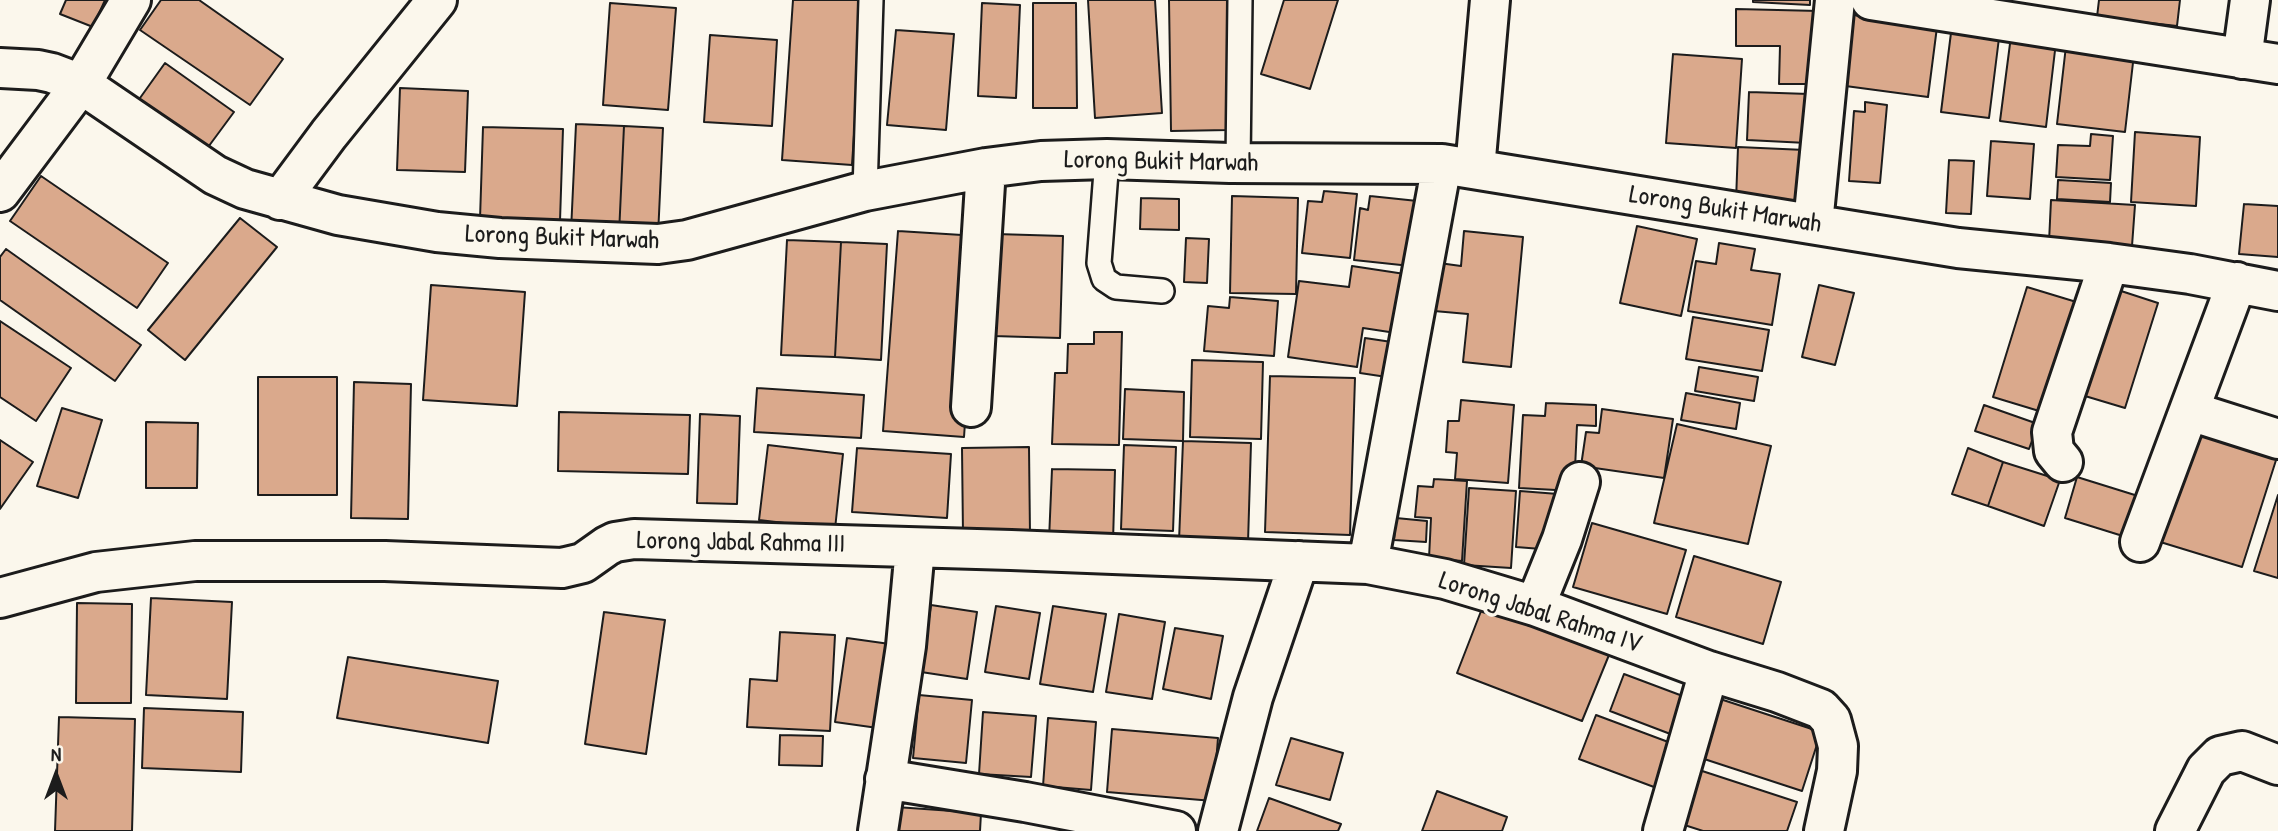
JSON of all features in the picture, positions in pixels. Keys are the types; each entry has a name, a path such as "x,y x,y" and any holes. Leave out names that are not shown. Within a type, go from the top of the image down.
{"street":[{"path":"0,192 81,84 131,0"},
{"path":"280,200 437,0"},
{"path":"1368,564 1459,167 1490,0"},
{"path":"1813,224 1835,0"},
{"path":"1871,0 2260,61 2250,0"},
{"name":"Lorong Bukit Marwah","path":"0,68 45,71 81,84 215,175 245,189 338,215 437,232 640,245 687,240 865,191 986,168 1041,162 1107,159 1459,167 1958,248 2109,263 2237,282 2278,291"},
{"path":"971,407 986,168"},
{"path":"2063,461 2054,451 2052,432 2109,263"},
{"path":"2140,542 2237,282"},
{"path":"2189,411 2278,439"},
{"path":"1535,606 1562,540 1580,482"},
{"name":"Lorong Jabal Rahma III","path":"0,598 96,572 195,561 385,561 562,568 583,564 615,542 634,540 1368,564"},
{"path":"878,831 906,646 915,548"},
{"path":"1218,831 1253,698 1300,561"},
{"name":"Lorong Jabal Rahma IV","path":"1368,564 1445,579 1535,606 1709,671 1821,709 1831,720 1838,746 1824,831"},
{"path":"1663,831 1709,671"},
{"path":"2175,831 2206,770 2220,756 2242,751 2278,765"},
{"path":"885,779 1023,816 1176,831"}],"lane":[{"path":"865,191 871,0"},
{"path":"1238,163 1240,0"},
{"path":"1107,159 1099,263 1104,279 1116,287 1162,291"}],"building":[{"path":"66,0 105,0 93,27 60,14"},
{"path":"161,0 199,0 283,59 250,105 140,30"},
{"path":"793,0 863,0 852,165 782,160"},
{"path":"1088,0 1155,0 1162,113 1095,118"},
{"path":"1169,0 1227,0 1229,130 1171,131"},
{"path":"1284,0 1338,0 1310,89 1261,74"},
{"path":"1810,0 1810,5 1753,2"},
{"path":"2099,0 2180,0 2177,26 2097,17"},
{"path":"610,3 676,8 668,110 603,105"},
{"path":"982,3 1020,5 1016,98 978,96"},
{"path":"1033,3 1076,3 1077,108 1033,108"},
{"path":"1736,9 1819,11 1818,84 1779,84 1780,46 1736,46"},
{"path":"1847,14 1937,27 1928,97 1838,85"},
{"path":"1952,25 2000,30 1989,118 1941,112"},
{"path":"896,30 954,34 946,130 887,125"},
{"path":"710,35 777,40 772,126 704,122"},
{"path":"2011,36 2056,42 2046,127 2000,121"},
{"path":"2066,46 2134,54 2125,132 2057,124"},
{"path":"1673,54 1742,59 1736,148 1666,143"},
{"path":"165,63 234,112 203,154 135,105"},
{"path":"400,88 468,91 465,172 397,170"},
{"path":"1749,92 1809,94 1807,143 1747,140"},
{"path":"1865,102 1887,105 1880,183 1849,181 1854,111 1865,112"},
{"path":"576,124 624,126 619,234 571,231"},
{"path":"624,126 663,128 658,236 619,234"},
{"path":"483,127 563,129 560,221 480,219"},
{"path":"2135,132 2200,137 2196,206 2131,202"},
{"path":"2091,134 2113,136 2110,180 2056,177 2058,145 2090,146"},
{"path":"1991,141 2034,144 2030,199 1987,196"},
{"path":"1738,147 1805,150 1802,204 1736,201"},
{"path":"1949,160 1974,161 1971,214 1946,213"},
{"path":"41,176 168,263 137,308 10,221"},
{"path":"2058,180 2111,183 2110,202 2057,199"},
{"path":"1324,191 1357,194 1350,258 1302,253 1308,201 1322,202"},
{"path":"1232,196 1298,198 1296,294 1230,293"},
{"path":"1370,196 1427,202 1420,267 1354,260 1360,208 1368,210"},
{"path":"1141,198 1179,199 1179,230 1140,229"},
{"path":"2051,200 2135,205 2132,246 2049,242"},
{"path":"2244,204 2278,206 2278,257 2239,254"},
{"path":"240,218 277,247 185,360 148,330"},
{"path":"1637,226 1697,239 1681,316 1620,303"},
{"path":"898,231 978,236 964,437 883,431"},
{"path":"1464,231 1523,237 1511,367 1463,362 1468,314 1434,311 1439,263 1461,266"},
{"path":"996,234 1063,236 1060,338 993,336"},
{"path":"1186,238 1209,239 1207,283 1184,282"},
{"path":"787,240 841,242 835,357 781,355"},
{"path":"841,242 887,244 881,360 835,357"},
{"path":"1719,243 1755,249 1751,270 1780,274 1772,325 1688,311 1696,261 1716,264"},
{"path":"6,249 141,345 115,381 0,300 0,257"},
{"path":"1352,266 1418,276 1409,335 1363,328 1357,367 1288,357 1299,281 1349,287"},
{"path":"431,285 525,292 517,406 423,400"},
{"path":"1819,285 1854,293 1835,365 1802,357"},
{"path":"2027,287 2083,304 2049,414 1993,397"},
{"path":"2118,290 2158,303 2125,408 2085,396"},
{"path":"1230,297 1278,301 1274,356 1204,351 1208,306 1229,308"},
{"path":"1693,317 1769,330 1762,371 1686,359"},
{"path":"0,321 71,368 36,421 0,397"},
{"path":"1094,332 1122,332 1119,445 1052,444 1055,373 1067,373 1068,344 1094,344"},
{"path":"1365,338 1405,344 1400,379 1360,373"},
{"path":"1192,360 1263,362 1261,439 1190,437"},
{"path":"1699,367 1758,377 1754,401 1695,391"},
{"path":"1270,376 1355,378 1350,535 1265,532"},
{"path":"258,377 337,377 337,495 258,495"},
{"path":"354,382 411,384 408,519 351,518"},
{"path":"757,388 864,395 861,438 754,432"},
{"path":"1125,389 1184,392 1183,441 1123,439"},
{"path":"1686,393 1740,403 1736,429 1681,420"},
{"path":"1461,400 1514,405 1508,483 1455,479 1457,453 1446,452 1448,421 1459,421"},
{"path":"1546,403 1596,405 1596,426 1577,425 1574,491 1519,488 1523,415 1545,416"},
{"path":"1984,405 2038,424 2029,449 1975,431"},
{"path":"62,408 102,420 78,498 37,486"},
{"path":"1602,409 1673,419 1664,478 1581,466 1586,432 1599,433"},
{"path":"559,412 690,415 688,474 558,471"},
{"path":"700,414 740,416 737,504 697,503"},
{"path":"146,422 198,423 197,488 146,488"},
{"path":"1677,424 1771,446 1748,544 1654,523"},
{"path":"2192,430 2277,457 2242,567 2157,541"},
{"path":"0,440 33,462 0,509"},
{"path":"1183,441 1251,443 1248,543 1179,541"},
{"path":"768,445 843,454 835,529 759,520"},
{"path":"1124,445 1176,447 1173,531 1121,529"},
{"path":"1029,447 1030,534 963,535 962,448"},
{"path":"857,448 951,454 947,518 852,512"},
{"path":"1968,448 2003,462 1988,506 1952,494"},
{"path":"2003,462 2060,480 2044,526 1988,506"},
{"path":"1052,469 1115,470 1113,542 1049,540"},
{"path":"2077,477 2138,496 2126,537 2065,518"},
{"path":"1434,479 1467,481 1462,561 1429,558 1431,518 1415,517 1418,486 1433,487"},
{"path":"1469,488 1516,491 1511,568 1464,565"},
{"path":"1520,491 1558,494 1554,550 1516,547"},
{"path":"2278,495 2278,578 2254,571"},
{"path":"1396,518 1427,521 1426,542 1394,540"},
{"path":"1592,523 1686,550 1667,614 1573,587"},
{"path":"1694,556 1781,582 1763,644 1676,617"},
{"path":"151,598 232,602 227,699 146,695"},
{"path":"77,603 132,604 131,703 76,703"},
{"path":"931,605 977,612 967,679 921,672"},
{"path":"996,606 1040,613 1029,679 985,672"},
{"path":"1053,606 1106,614 1093,692 1040,684"},
{"path":"1483,606 1609,655 1582,721 1457,673"},
{"path":"604,612 665,620 646,754 585,744"},
{"path":"1119,614 1165,622 1152,699 1106,692"},
{"path":"1175,628 1223,636 1211,699 1163,689"},
{"path":"780,632 835,635 830,731 747,727 750,679 777,681"},
{"path":"847,638 904,646 892,730 835,722"},
{"path":"348,657 498,681 488,743 337,718"},
{"path":"1624,674 1688,698 1673,735 1610,711"},
{"path":"919,695 972,700 966,763 913,758"},
{"path":"1714,697 1821,732 1802,791 1695,756"},
{"path":"144,708 243,712 241,772 142,768"},
{"path":"983,712 1036,716 1031,777 979,774"},
{"path":"1596,715 1679,746 1662,790 1579,759"},
{"path":"59,717 135,719 132,831 55,831"},
{"path":"1048,718 1096,722 1091,790 1043,786"},
{"path":"1112,729 1218,738 1213,801 1107,792"},
{"path":"780,735 823,736 822,766 779,765"},
{"path":"1291,738 1343,753 1330,800 1276,785"},
{"path":"1693,768 1797,802 1787,831 1703,831 1675,822"},
{"path":"1437,791 1507,817 1502,831 1422,831"},
{"path":"1269,798 1341,824 1338,831 1257,831"},
{"path":"896,807 981,813 980,831 894,831"}]}
